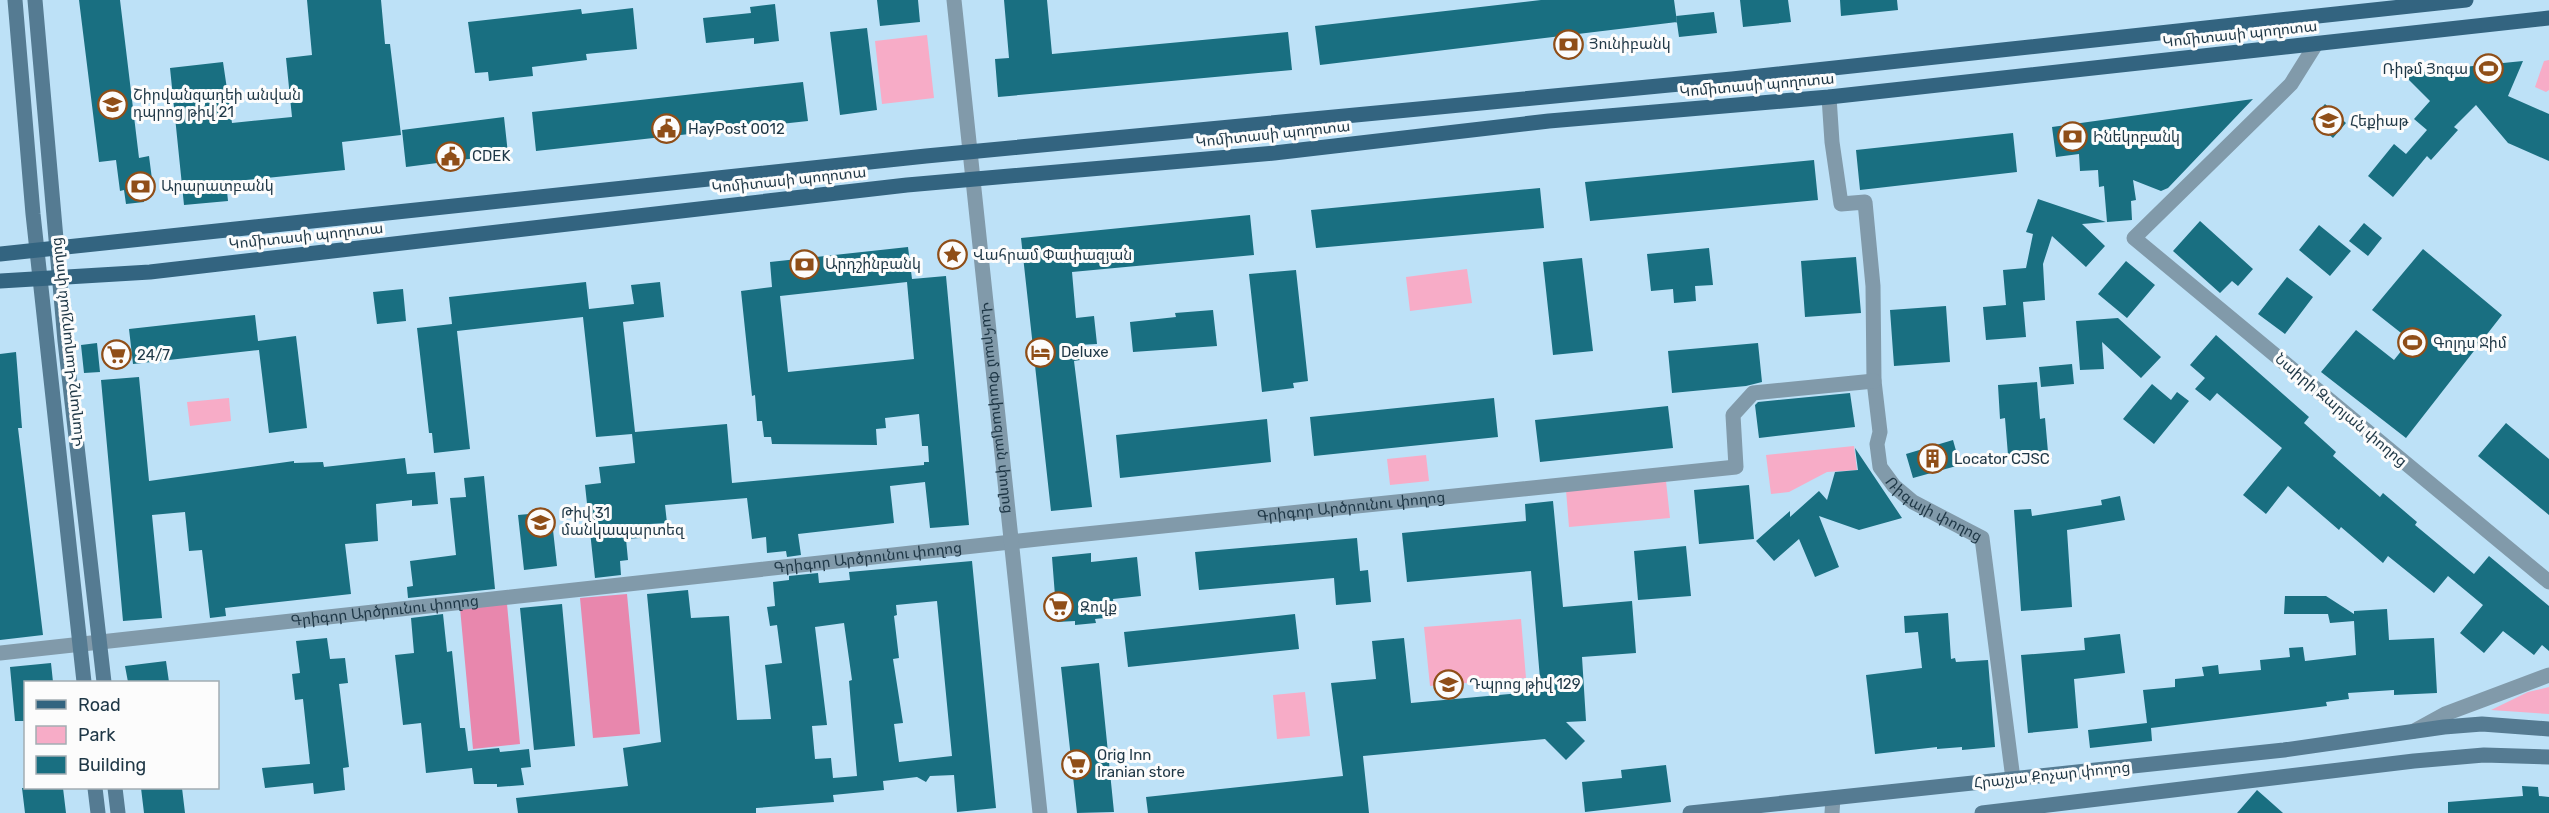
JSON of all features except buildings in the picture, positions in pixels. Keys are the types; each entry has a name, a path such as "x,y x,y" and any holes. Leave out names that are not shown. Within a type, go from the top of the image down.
{"main road":[{"name":"Վաղարշ Վաղարշյան փողոց","path":"15,0 40,280 84,681"},
{"name":"Վաղարշ Վաղարշյան փողոց","path":"35,0 60,278 104,681"},
{"name":"Կոմիտասի պողոտա","path":"0,254 969,152 1721,80 2374,5 2466,0"},
{"name":"Կոմիտասի պողոտա","path":"0,281 40,280 289,257 681,210 972,180 1274,153 1549,121 1829,98 2549,18"},
{"path":"2413,732 2482,724 2549,729"},
{"name":"Հրաչյա Քոչար փողոց","path":"1690,813 1833,805 2013,779 2284,750 2413,732"},
{"name":"Հրաչյա Քոչար փողոց","path":"1992,812 2414,761 2484,755 2549,757"},
{"path":"95,789 98,813"},
{"path":"115,789 118,813"}],"street":[{"name":"Վահրամ Փափազյան փողոց","path":"954,0 1040,813"},
{"name":"Նաիրի Զարյան փողոց","path":"2316,44 2291,84 2134,238 2549,582"},
{"name":"Ռիգայի փողոց","path":"1829,98 1832,142 1841,204 1865,202 1873,286 1874,381 1880,432 1877,444 1880,467 1894,486 1913,502 1983,538 2013,779"},
{"name":"Գրիգոր Արծրունու փողոց","path":"0,653 1013,542 1736,466 1733,415 1753,393 1874,381"},
{"path":"2413,732 2445,714 2549,675"}],"green space":[{"path":"927,35 934,98 882,104 875,41"},
{"path":"2549,60 2549,90 2546,92 2535,87 2544,61"},
{"path":"1467,269 1472,303 1410,311 1406,277"},
{"path":"229,398 231,421 190,426 187,402"},
{"path":"1854,446 1857,470 1827,472 1789,492 1771,494 1766,455"},
{"path":"1426,455 1429,481 1390,485 1387,459"},
{"path":"1666,481 1670,518 1569,527 1566,490"},
{"path":"1521,619 1526,678 1430,686 1424,627"},
{"path":"2549,687 2549,714 2491,710 2528,692"},
{"path":"1305,692 1310,736 1277,739 1273,695"}],"shaded area":[{"path":"627,594 640,734 593,738 580,598"},
{"path":"507,604 520,744 473,749 460,608"}],"place":[{"name":"Յունիբանկ","path":"1568,44"},
{"name":"Ռիթմ Յոգա","path":"2489,69"},
{"name":"Շիրվանզադեի անվան դպրոց թիվ 21","path":"112,104"},
{"name":"Հեքիաթ","path":"2329,121"},
{"name":"HayPost 0012","path":"667,129"},
{"name":"Ինեկոբանկ","path":"2072,137"},
{"name":"CDEK","path":"451,156"},
{"name":"Արարատբանկ","path":"140,186"},
{"name":"Վահրամ Փափազյան","path":"952,255"},
{"name":"Արդշինբանկ","path":"804,264"},
{"name":"Գոլդս Ջիմ","path":"2412,343"},
{"name":"Deluxe","path":"1040,352"},
{"name":"24/7","path":"116,355"},
{"name":"Locator CJSC","path":"1933,459"},
{"name":"Թիվ 31 մանկապարտեզ","path":"540,522"},
{"name":"Զովք","path":"1059,607"},
{"name":"Դպրոց թիվ 129","path":"1448,684"},
{"name":"Orig Inn Iranian store","path":"1076,764"}]}
